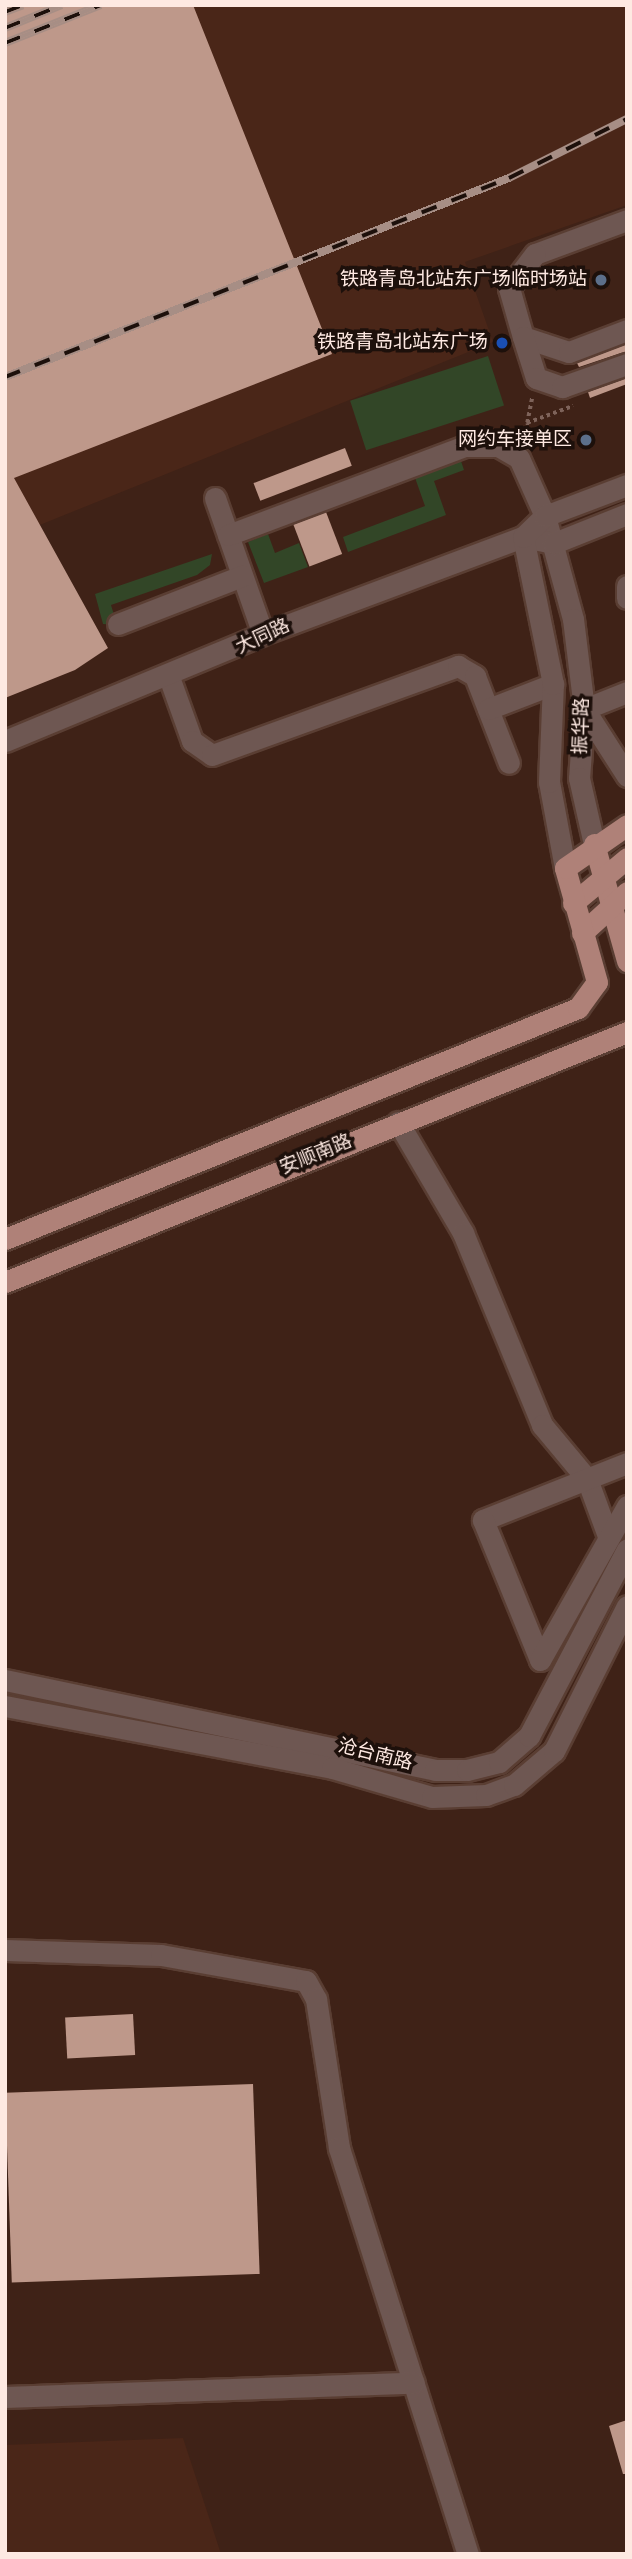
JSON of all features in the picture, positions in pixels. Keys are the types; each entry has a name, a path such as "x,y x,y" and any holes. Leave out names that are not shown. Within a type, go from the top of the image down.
{"main road":[{"path":"627,825 594,845 565,868 582,933 627,892"},
{"name":"振华路","path":"594,845 609,909 627,961"},
{"path":"573,903 627,858"},
{"name":"安顺南路","path":"5,1239 578,1008 597,982 582,933"},
{"name":"安顺南路","path":"5,1282 627,1032"}],"street":[{"path":"627,220 536,254 509,288 536,378 562,387 627,364"},
{"path":"523,337 569,352 627,330"},
{"name":"振华路","path":"228,535 476,444 498,446 519,458 545,516 573,619 584,709 579,778 594,845"},
{"name":"大同路","path":"5,741 169,677 263,634 523,537 545,516 627,485"},
{"path":"215,498 263,634"},
{"path":"523,537 554,543 627,514"},
{"name":"振华路","path":"523,537 553,684 549,782 565,868"},
{"path":"118,624 243,576"},
{"path":"627,586 627,598"},
{"path":"169,677 192,741 212,755 449,666 475,676 509,763"},
{"path":"488,709 553,684"},
{"path":"627,692 584,709 627,776"},
{"path":"398,1122 463,1233 542,1425 587,1479 608,1536"},
{"path":"627,1463 483,1520 540,1660 627,1506"},
{"name":"沧台南路","path":"5,1680 435,1770 467,1770 499,1762 528,1736 627,1549"},
{"name":"沧台南路","path":"5,1706 332,1768 432,1797 486,1795 514,1785 554,1751 627,1606"},
{"path":"5,1950 160,1955 306,1981 316,2000 339,2148 468,2554"},
{"path":"5,2397 414,2383"}],"path":[{"path":"536,378 527,423 540,460"},
{"path":"527,423 586,401 579,382"}],"shaded area":[{"path":"5,5 627,5 627,205 465,262 493,342 5,539"},
{"path":"183,2438 221,2554 5,2554 5,2445"}],"green space":[{"path":"488,356 504,405 366,450 350,401"},
{"path":"459,455 464,470 434,481 446,515 348,552 343,537 425,506 413,472"},
{"path":"268,534 275,553 299,543 308,567 264,583 248,542"},
{"path":"212,554 210,565 197,575 111,605 117,625 103,624 95,594"}],"building":[{"path":"5,5 193,5 332,354 14,478 108,648 75,670 5,698"},
{"path":"627,344 627,351 579,367 577,363"},
{"path":"627,378 627,384 590,398 588,392"},
{"path":"345,448 352,466 260,501 254,483"},
{"path":"326,512 342,554 309,567 293,525"},
{"path":"133,2014 135,2055 67,2059 65,2018"},
{"path":"253,2084 260,2274 12,2283 5,2093"},
{"path":"627,2420 627,2474 623,2474 609,2426"}],"railway":[{"path":"5,12 23,5"},
{"path":"5,28 62,5"},
{"path":"5,43 101,5"},
{"path":"5,377 509,178 627,119"}],"place":[{"name":"铁路青岛北站东广场临时场站","path":"601,280"},
{"name":"铁路青岛北站东广场","path":"502,343"},
{"name":"网约车接单区","path":"586,440"}]}
